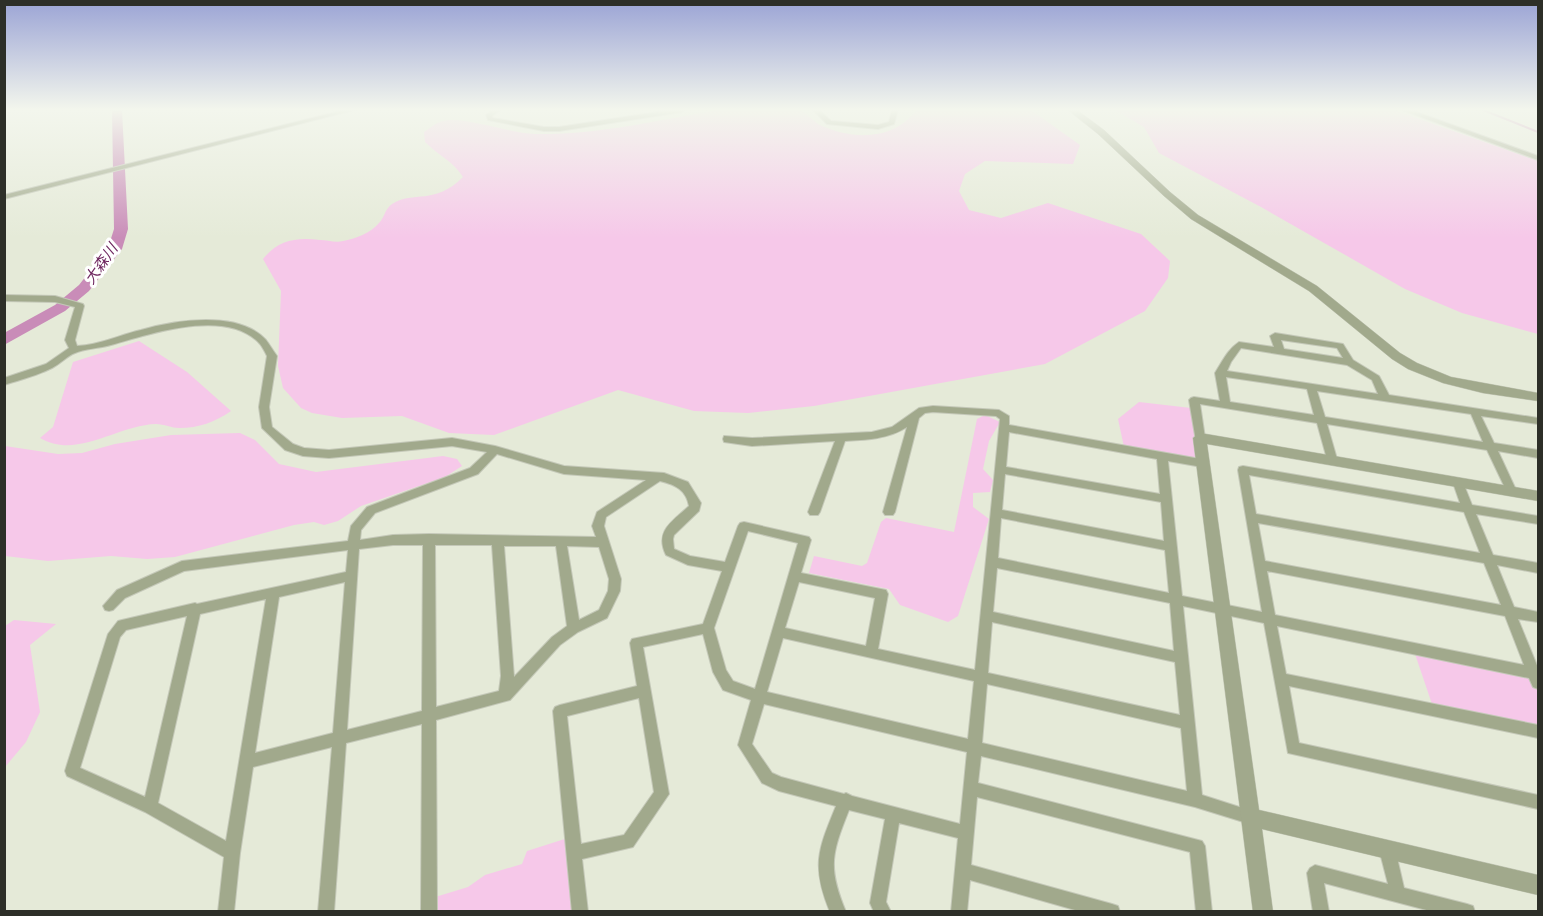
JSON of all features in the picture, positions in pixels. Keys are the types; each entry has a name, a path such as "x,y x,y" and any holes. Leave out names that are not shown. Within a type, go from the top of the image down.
{"street":[{"path":"4,197 182,153"},
{"path":"1126,153 1168,196 1198,220 1313,288 1405,361 1427,373 1460,385 1539,397"},
{"path":"1524,153 1539,158"},
{"path":"4,298 63,300 80,306 70,340 74,349"},
{"path":"4,382 49,366 74,349 98,346 142,332 174,326 216,324 234,327 249,331 269,349 272,365 264,407 264,422 272,435 290,447 303,452 329,454 452,442 495,450 564,470 598,470 680,482 695,503 695,508 669,532 666,542 670,552 688,561 730,568"},
{"path":"1280,351 1275,336 1340,346 1350,362"},
{"path":"1226,405 1220,373 1221,366 1239,345 1350,362 1376,378 1385,398"},
{"path":"1220,373 1539,421"},
{"path":"1311,387 1332,459"},
{"path":"1263,912 1194,400 1539,454"},
{"path":"728,439 752,442 872,436 895,430 923,410 933,408 999,413 1005,418 1006,428 959,912"},
{"path":"1474,411 1512,492"},
{"path":"889,512 914,418"},
{"path":"1006,428 1202,463"},
{"path":"814,512 841,438"},
{"path":"1200,438 1539,496"},
{"path":"326,912 341,738 355,529 371,510 474,471 495,450"},
{"path":"1162,455 1195,800"},
{"path":"1002,470 1167,499"},
{"path":"1539,520 1243,470 1293,748 1539,802"},
{"path":"248,762 506,696 556,641 574,628 603,614 615,591 615,579 598,526 601,514 658,477"},
{"path":"1458,483 1537,677"},
{"path":"998,513 1172,547"},
{"path":"1251,517 1539,568"},
{"path":"966,833 778,784 767,778 745,745 758,696 805,540 744,526 708,628 720,672 728,686 758,696 1195,800 1250,817 1539,885"},
{"path":"429,539 429,912"},
{"path":"109,606 121,594 182,566 348,545 355,547 393,540 602,542"},
{"path":"498,542 508,676 506,696"},
{"path":"561,543 574,628"},
{"path":"993,562 1537,677"},
{"path":"1261,565 1539,617"},
{"path":"232,853 150,807 72,771 114,634 122,625 351,576"},
{"path":"794,576 882,594 871,652"},
{"path":"226,912 232,853 273,593"},
{"path":"150,807 195,608"},
{"path":"988,616 1182,658"},
{"path":"576,853 628,842 662,794 636,643 708,628"},
{"path":"778,632 1187,723"},
{"path":"1282,679 1539,732"},
{"path":"580,912 561,711 644,691"},
{"path":"971,788 1197,846 1204,912"},
{"path":"838,912 824,876 824,863 826,849 846,800"},
{"path":"883,912 878,903 893,813"},
{"path":"1387,849 1398,894"},
{"path":"963,870 1112,912"},
{"path":"1321,912 1315,873 1467,912"}],"shaded area":[{"path":"438,153 1077,153 1073,164 985,161 965,174 959,191 969,210 1001,218 1048,203 1141,234 1170,261 1168,278 1145,311 1045,364 814,406 748,413 694,411 618,390 494,435 449,433 402,416 342,418 312,413 301,408 283,388 278,366 281,291 263,259 275,248 288,241 303,239 340,242 367,233 376,227 392,204 408,198 434,195 453,186 463,177"},
{"path":"1159,153 1515,153 1538,161 1538,334 1462,313 1405,289 1261,207"},
{"path":"139,341 187,372 231,411 200,426 179,428 159,424 141,426 83,444 54,444 40,438 53,427 73,362"},
{"path":"1139,402 1191,408 1199,461 1124,447 1118,419"},
{"path":"985,415 1000,422 989,441 983,469 993,480 990,492 973,493 973,507 989,519 958,616 948,622 900,605 889,589 809,573 814,556 862,566 867,563 881,522 886,518 954,532 977,419"},
{"path":"240,433 255,440 279,464 316,472 443,456 457,459 462,466 445,477 361,506 338,521 324,525 314,522 294,525 175,557 147,559 111,556 48,561 5,556 5,446 58,454 82,453 115,444 171,435"},
{"path":"14,620 56,624 30,645 40,712 26,742 5,767 5,626"},
{"path":"1414,651 1532,675 1538,691 1538,730 1433,707"},
{"path":"571,837 576,911 433,911 432,898 468,887 485,875 522,864 527,851"}],"waterway":[{"name":"大森川","path":"4,340 60,308 84,288 115,249 121,229 118,153"}]}
